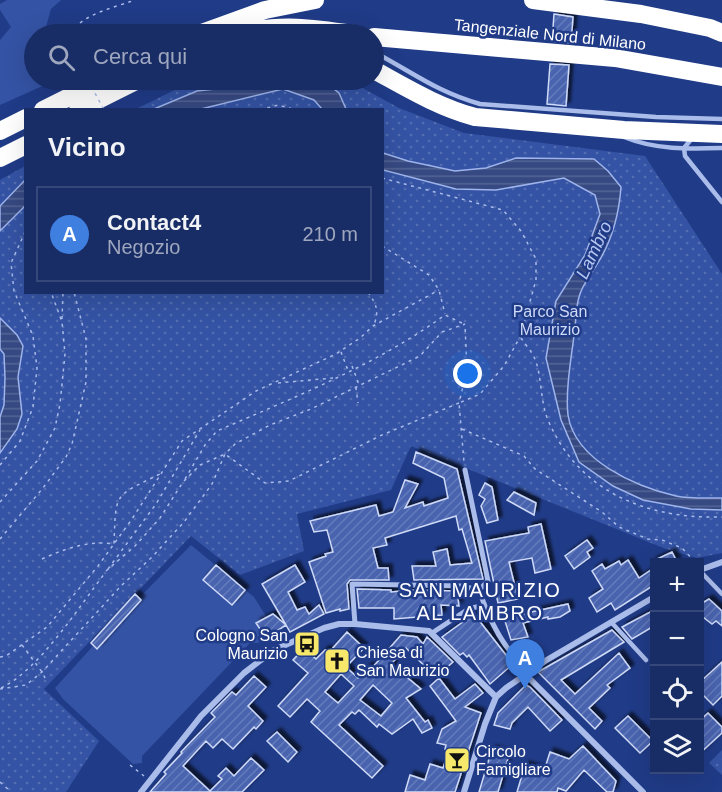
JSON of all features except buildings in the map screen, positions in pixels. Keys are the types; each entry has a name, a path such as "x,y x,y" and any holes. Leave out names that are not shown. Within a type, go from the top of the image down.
{"highway":[{"path":"226,24 265,10 315,0"},
{"name":"Tangenziale Nord di Milano","path":"533,0 641,14 710,28 722,33"},
{"name":"Tangenziale Nord di Milano","path":"384,38 615,58 722,77"},
{"path":"384,76 432,102 460,113 502,121 722,134"},
{"path":"47,108 83,90"},
{"path":"82,108 118,90"},
{"path":"98,108 122,90"},
{"path":"0,131 24,119"},
{"path":"0,148 24,136"},
{"path":"0,158 24,147"}],"street":[{"path":"465,470 488,581 478,590"},
{"path":"704,569 722,562"},
{"path":"356,624 352,584 461,586 478,590"},
{"path":"478,590 507,648 520,664 635,789 643,792"},
{"path":"464,792 485,724 496,697 545,661 650,599"},
{"path":"432,633 470,608 484,606"},
{"path":"141,792 210,705 252,665 279,647 330,626 356,624 422,630 432,633 496,697"}],"lane":[{"path":"384,58 431,86 457,98 480,104 656,117 722,119"},
{"path":"604,128 636,142 666,148 722,148"},
{"path":"696,133 684,148 685,156 722,202"},
{"path":"704,576 722,594"},
{"path":"612,623 646,660"}],"path":[{"path":"78,24 135,0"},
{"path":"93,90 103,108"},
{"path":"267,108 278,105 289,108"},
{"path":"225,454 266,483 289,481 382,435 480,394 504,366 520,338 536,280 536,259 521,231 503,210 384,179"},
{"path":"0,465 20,441 33,407 37,368 33,336 14,291 11,263 24,234"},
{"path":"384,247 429,275 439,290 445,315"},
{"path":"0,657 6,656 46,627 98,566 182,441 231,407 340,351 373,326 439,290"},
{"path":"52,294 62,322"},
{"path":"0,502 37,461 55,428 65,354 62,322 63,294"},
{"path":"0,539 66,457 72,444 86,382 86,339 75,294"},
{"path":"369,294 379,312 373,326"},
{"path":"445,315 465,324"},
{"path":"106,571 135,546 160,518 205,445 217,431 354,369 417,335 445,315"},
{"path":"183,482 200,465 225,454 235,444 270,425 311,409 420,356 442,332 465,324"},
{"path":"465,324 467,370 459,403 465,470"},
{"path":"520,338 535,358 547,418 562,449 575,465 612,495 648,508 695,518 722,517"},
{"path":"340,351 346,368 352,366 354,369 358,382 356,388 358,403"},
{"path":"274,383 334,378"},
{"path":"0,688 10,684 35,663 156,504 201,429"},
{"path":"461,429 524,456 535,469 602,512 619,527 648,539 662,540 682,548 691,558"},
{"path":"0,688 26,685 42,672 184,522 212,484 225,454"},
{"path":"114,544 116,504 125,491 162,473"},
{"path":"42,559 80,546 103,542 114,544"},
{"path":"22,645 47,682"},
{"path":"130,765 149,780"},
{"path":"0,782 9,791"}],"green space":[{"path":"7,0 61,0 51,9 47,24 24,24 24,90 34,90 0,105 0,40 11,27 0,10 0,4"},
{"name":"Parco San Maurizio","path":"175,90 366,90 399,108 464,133 645,156 722,274 722,553 697,558 666,549 411,446 391,490 297,514 304,551 240,575 191,536 44,689 99,741 66,792 0,792 0,180 24,167 24,294 384,294 384,108 138,108"},
{"path":"191,545 254,597 276,632 258,643 250,643 142,756 142,763 133,764 63,699 55,688 135,594 139,598"},
{"path":"722,750 722,775 709,763"}],"water":[{"path":"279,90 205,108 156,108 197,91"},
{"path":"286,90 335,90 339,93 346,108 321,108 314,100"},
{"name":"Lambro","path":"384,153 455,171 486,168 516,158 594,159 608,171 621,187 620,197 608,244 583,287 578,301 567,395 568,415 573,431 582,446 595,458 627,479 676,496 722,498 722,510 691,509 643,500 613,486 579,462 561,420 546,358 556,301 585,255 600,214 595,195 564,178 496,190 456,189 384,170"},
{"path":"24,181 24,207 0,231 0,206"},
{"path":"0,318 17,335 23,346 18,377 22,414 17,429 0,453 0,417 4,405 5,378 4,354 0,349"}],"place":[{"name":"Cologno San Maurizio","path":"307,644"},
{"name":"Chiesa di San Maurizio","path":"337,661"},
{"name":"Contact4","path":"525,689"},
{"name":"Circolo Famigliare","path":"457,760"}],"district":[{"name":"SAN MAURIZIO AL LAMBRO","path":"480,602"}]}
